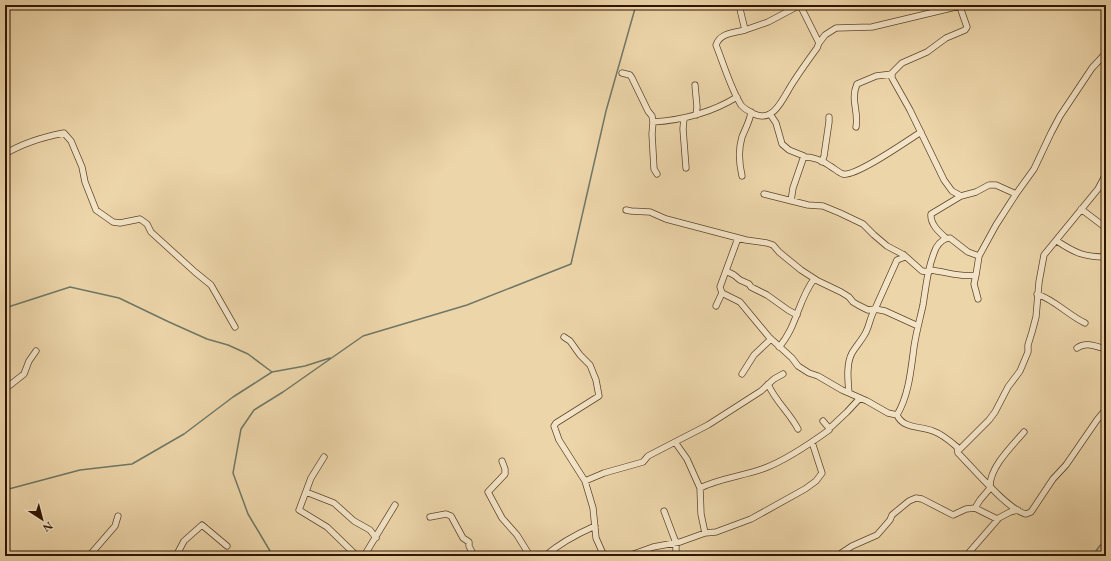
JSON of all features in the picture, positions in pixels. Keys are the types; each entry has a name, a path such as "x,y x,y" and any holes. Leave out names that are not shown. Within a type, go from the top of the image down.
{"street":[{"path":"739,5 745,30"},
{"path":"819,43 800,5 772,20 745,30 724,35 717,41 716,45 742,106 762,117 770,114 782,102 792,83 817,48 825,34 836,28 872,28 959,6 966,22 967,27 965,30 946,38 927,52 897,67 892,74 892,78 921,132 944,180 952,191 961,196"},
{"path":"978,299 974,284 980,256 996,225 1034,168 1060,116 1092,68 1106,53"},
{"path":"622,73 630,75 652,116 654,169 657,174"},
{"path":"856,127 857,115 853,99 857,84 876,76 892,74"},
{"path":"695,85 697,107 696,115"},
{"path":"653,122 696,115 715,109 737,97"},
{"path":"742,176 739,154 742,137 749,122 751,112"},
{"path":"770,114 776,123 782,144 789,150 804,157 811,157 829,165 842,174 847,174 878,160 921,132"},
{"path":"822,162 829,117"},
{"path":"684,118 683,129 686,168"},
{"path":"5,154 28,142 51,135 64,133 71,141 82,167 85,182 96,210 114,222 120,223 140,219 147,224 151,232 211,285 235,327"},
{"path":"790,201 804,157"},
{"path":"958,451 989,420 995,412 1008,386 1020,371 1028,352 1028,345 1036,317 1042,260 1046,252 1057,241 1098,189 1106,174"},
{"path":"980,256 968,252 950,238 946,238 934,225 931,220 931,214 961,196 976,192 989,185 996,185 1016,194"},
{"path":"764,194 808,205 823,206 840,212 863,224 874,235 888,246 904,255 922,271 943,272 958,276 976,276"},
{"path":"626,210 650,212 666,219 738,238 767,242 773,245 787,259 814,279 845,295 858,305 868,310 875,309 885,311 918,326"},
{"path":"1081,210 1090,218 1106,228"},
{"path":"716,306 722,293 720,287 734,253 738,238"},
{"path":"897,415 903,406 929,271 937,247 942,240 946,238"},
{"path":"1057,241 1086,256 1106,257"},
{"path":"849,393 848,380 850,360 855,348 862,340 868,327 869,318 875,309 897,260 905,257 904,255"},
{"path":"726,271 797,315"},
{"path":"778,347 789,334 797,315 799,305 807,288 814,279"},
{"path":"722,293 740,302 778,347 792,358 798,366 888,413 897,415 899,419 906,424 934,431 957,447 958,453 991,486 994,492 1018,510 1026,514 1031,512 1053,480 1066,466 1106,409"},
{"path":"1038,294 1047,298 1074,318 1085,324"},
{"path":"564,337 590,365 596,380 599,396 556,423 554,426 559,440 585,481 593,508 596,538 604,556"},
{"path":"742,374 754,354 771,339"},
{"path":"1077,348 1080,346 1092,345 1106,349"},
{"path":"5,389 24,374 29,361 36,351"},
{"path":"585,481 604,473 643,462 648,456 708,425 761,391 774,379 783,374"},
{"path":"768,384 772,392 792,417 798,429"},
{"path":"823,421 828,427 831,427 860,398"},
{"path":"700,488 718,481 766,468 783,460 829,430"},
{"path":"975,508 991,486 990,481 998,464 1024,432"},
{"path":"675,442 687,459 700,488 701,514 705,533"},
{"path":"628,556 653,547 676,543 705,533 716,532 751,519 805,489 816,481 822,473 812,442"},
{"path":"324,457 311,478 299,510 327,527 356,556"},
{"path":"502,461 505,468 505,474 488,492 502,518 517,535 530,556"},
{"path":"306,492 322,500 334,503 354,521 370,530 376,538"},
{"path":"837,556 852,546 877,535 890,520 892,515 909,501 916,498 936,505 954,515 966,509 975,508 981,510 994,519 999,518"},
{"path":"364,556 395,505"},
{"path":"966,556 999,518 1018,510"},
{"path":"664,511 676,543 676,556"},
{"path":"430,518 446,514 451,516 464,538 469,542 469,546 474,556"},
{"path":"89,556 115,526 118,516"},
{"path":"176,556 184,541 202,525 227,546"},
{"path":"545,556 557,545 578,533 595,526"}],"waterway":[{"path":"273,556 248,514 233,473 241,429 254,410 283,392 363,336 467,305 571,264 606,111 636,5"},
{"path":"5,308 70,287 119,298 207,339 228,345 248,354 272,372"},
{"path":"5,490 80,470 132,464 184,434 233,397 272,372 305,366 330,358"},
{"path":"1092,556 1106,538"}]}
